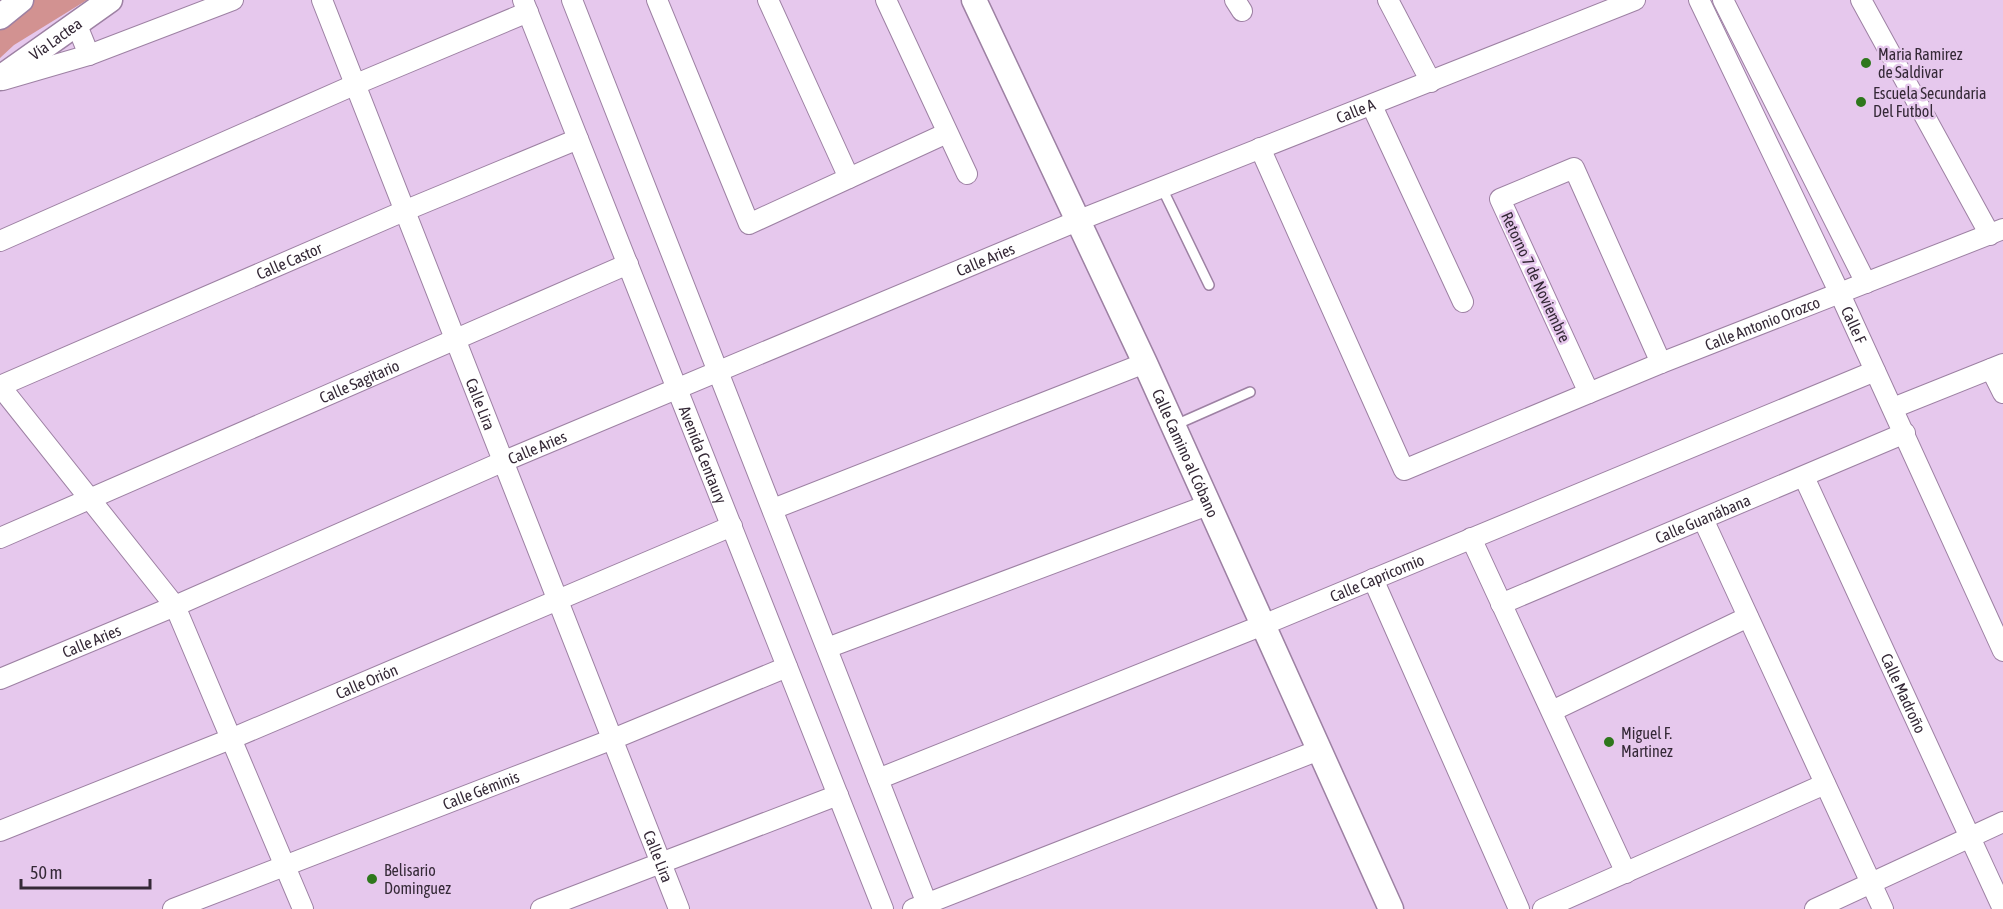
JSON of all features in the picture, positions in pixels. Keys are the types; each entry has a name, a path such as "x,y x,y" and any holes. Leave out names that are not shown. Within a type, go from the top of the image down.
{"street":[{"path":"0,17 21,0"},
{"name":"Vía Lactea","path":"0,79 110,0"},
{"path":"0,79 89,55 233,0"},
{"name":"Calle Lira","path":"322,0 679,909"},
{"path":"572,0 878,779 923,907 1319,750"},
{"path":"657,0 749,224 947,133"},
{"path":"768,0 849,178"},
{"path":"886,0 967,174"},
{"name":"Calle Camino al Cóbano","path":"974,0 1145,363 1391,909"},
{"path":"1388,0 1431,82"},
{"name":"Calle A","path":"1077,221 1431,82 1598,7 1635,0"},
{"name":"Calle F","path":"1700,0 1905,433 2003,651"},
{"name":"Calle F","path":"1723,0 1866,283"},
{"path":"1861,0 1996,232"},
{"path":"0,241 354,85 526,6"},
{"name":"Avenida Centaury","path":"526,6 883,909"},
{"path":"76,23 89,55"},
{"path":"1372,106 1463,302"},
{"name":"Calle Castor","path":"0,386 404,211 578,139"},
{"name":"Calle Antonio Orozco","path":"1260,148 1404,470 1661,363 1996,232"},
{"name":"Retorno 7 de Noviembre","path":"1589,393 1500,198 1574,168 1661,363"},
{"name":"Calle Aries","path":"0,679 175,606 502,462 1077,221"},
{"name":"Calle Sagitario","path":"0,538 628,264"},
{"path":"772,509 1145,363"},
{"path":"1893,408 1997,367 2003,393"},
{"name":"Calle Capricornio","path":"878,779 1263,625 1875,371"},
{"path":"0,386 175,606 233,738 303,909"},
{"name":"Calle Guanábana","path":"1501,604 1905,433"},
{"name":"Calle Madroño","path":"1804,477 2003,909"},
{"path":"827,648 1208,505"},
{"path":"1703,519 1883,909"},
{"name":"Calle Orión","path":"0,831 233,738 732,526"},
{"path":"1471,538 1626,873"},
{"path":"1373,579 1519,909"},
{"path":"1552,711 1748,617"},
{"name":"Calle Géminis","path":"173,909 613,739 787,667"},
{"path":"1543,909 1825,784"},
{"path":"540,909 838,795"},
{"path":"1815,909 2003,822"}],"lane":[{"path":"1162,188 1209,285"},
{"path":"1173,426 1250,392"}],"shaded area":[{"path":"34,0 87,0 14,45 0,58 0,30"}],"place":[{"name":"Maria Ramirez de Saldivar","path":"1866,63"},
{"name":"Escuela Secundaria Del Futbol","path":"1861,102"},
{"name":"Miguel F. Martinez","path":"1609,742"},
{"name":"Belisario Dominguez","path":"372,879"}]}
